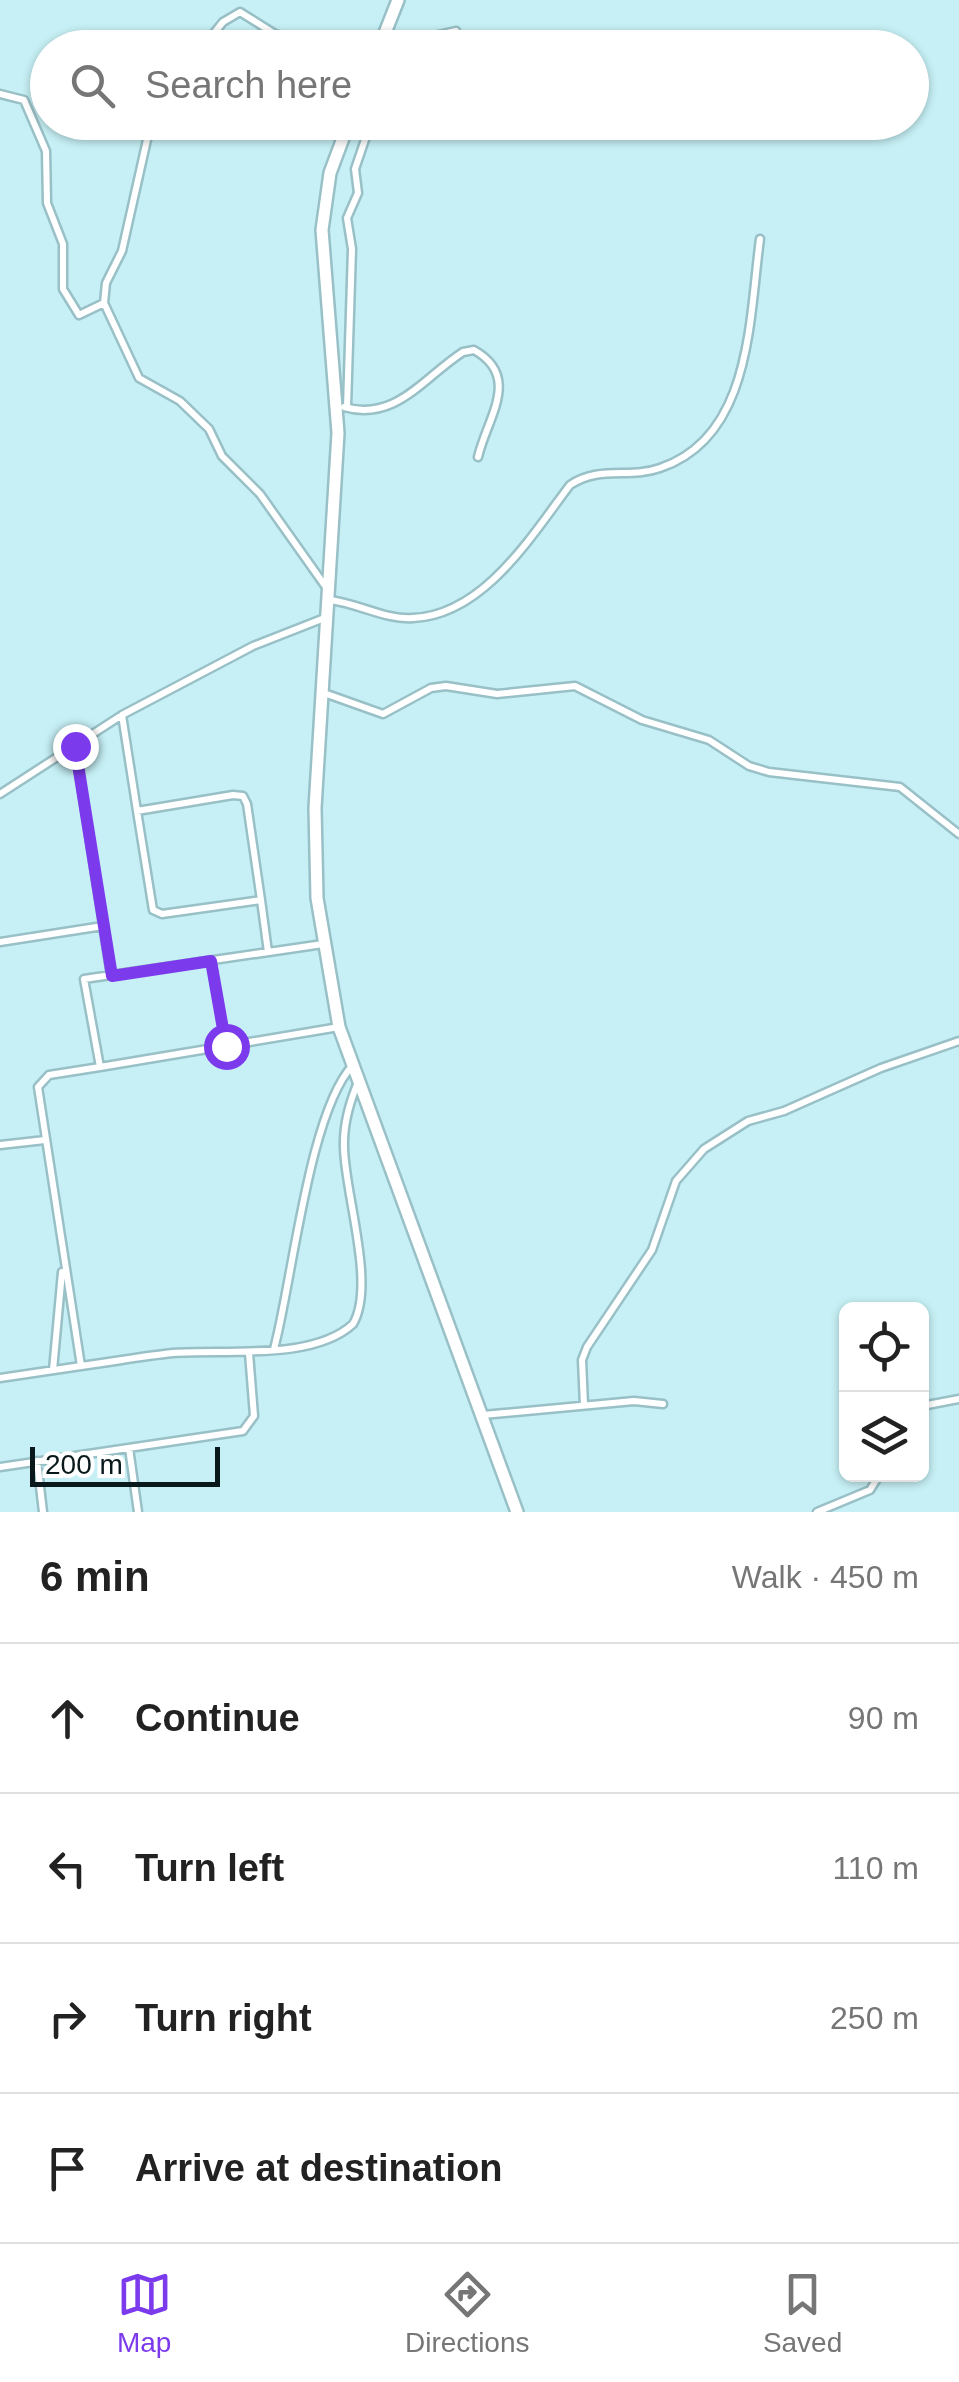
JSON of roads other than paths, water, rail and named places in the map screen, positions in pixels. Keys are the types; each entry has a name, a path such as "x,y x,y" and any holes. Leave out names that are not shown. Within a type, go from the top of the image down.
{"highway":[{"path":"387,30 398,0"},
{"path":"342,140 330,173 322,230 342,406 314,853 323,944 339,1026 517,1512"}],"street":[{"path":"217,30 240,12 269,30"},
{"path":"0,94 24,100 30,114"},
{"path":"42,140 46,150 47,203 63,244 62,274 68,303 79,316 104,303"},
{"path":"143,140 122,251 106,284 104,303 139,378 180,401 209,429 222,456 260,494 328,596 393,617 438,614 490,582 570,485 583,476 604,470 656,470 700,445 719,424 742,374 760,240"},
{"path":"365,140 355,169 358,193 347,218 352,249 342,406 371,410 400,401 450,360 474,350 496,368 500,386 496,411 478,456"},
{"path":"0,794 122,715 253,646 327,617"},
{"path":"323,692 384,714 430,688 446,686 497,694 574,686 642,720 708,740 749,766 769,772 900,787 959,834"},
{"path":"122,715 153,910 162,914 260,900"},
{"path":"75,746 112,976"},
{"path":"137,811 243,796 268,952"},
{"path":"0,942 103,926"},
{"path":"100,1067 84,979 323,944"},
{"path":"211,961 226,1046"},
{"path":"81,1366 44,1140 38,1087 42,1080 49,1075 339,1026"},
{"path":"584,1405 582,1360 586,1348 652,1250 676,1181 688,1164 748,1121 784,1111 881,1068 959,1041"},
{"path":"274,1349 291,1249 314,1164 336,1092 353,1065"},
{"path":"0,1378 171,1353 250,1353 340,1336 360,1312 344,1154 346,1115 359,1080"},
{"path":"0,1146 44,1140"},
{"path":"52,1370 64,1259"},
{"path":"0,1467 235,1434 249,1426 254,1411 250,1353"},
{"path":"929,1404 959,1398"},
{"path":"482,1416 634,1401 663,1404"},
{"path":"130,1448 138,1512"},
{"path":"37,1461 43,1512"},
{"path":"816,1512 870,1490 875,1482"}]}
